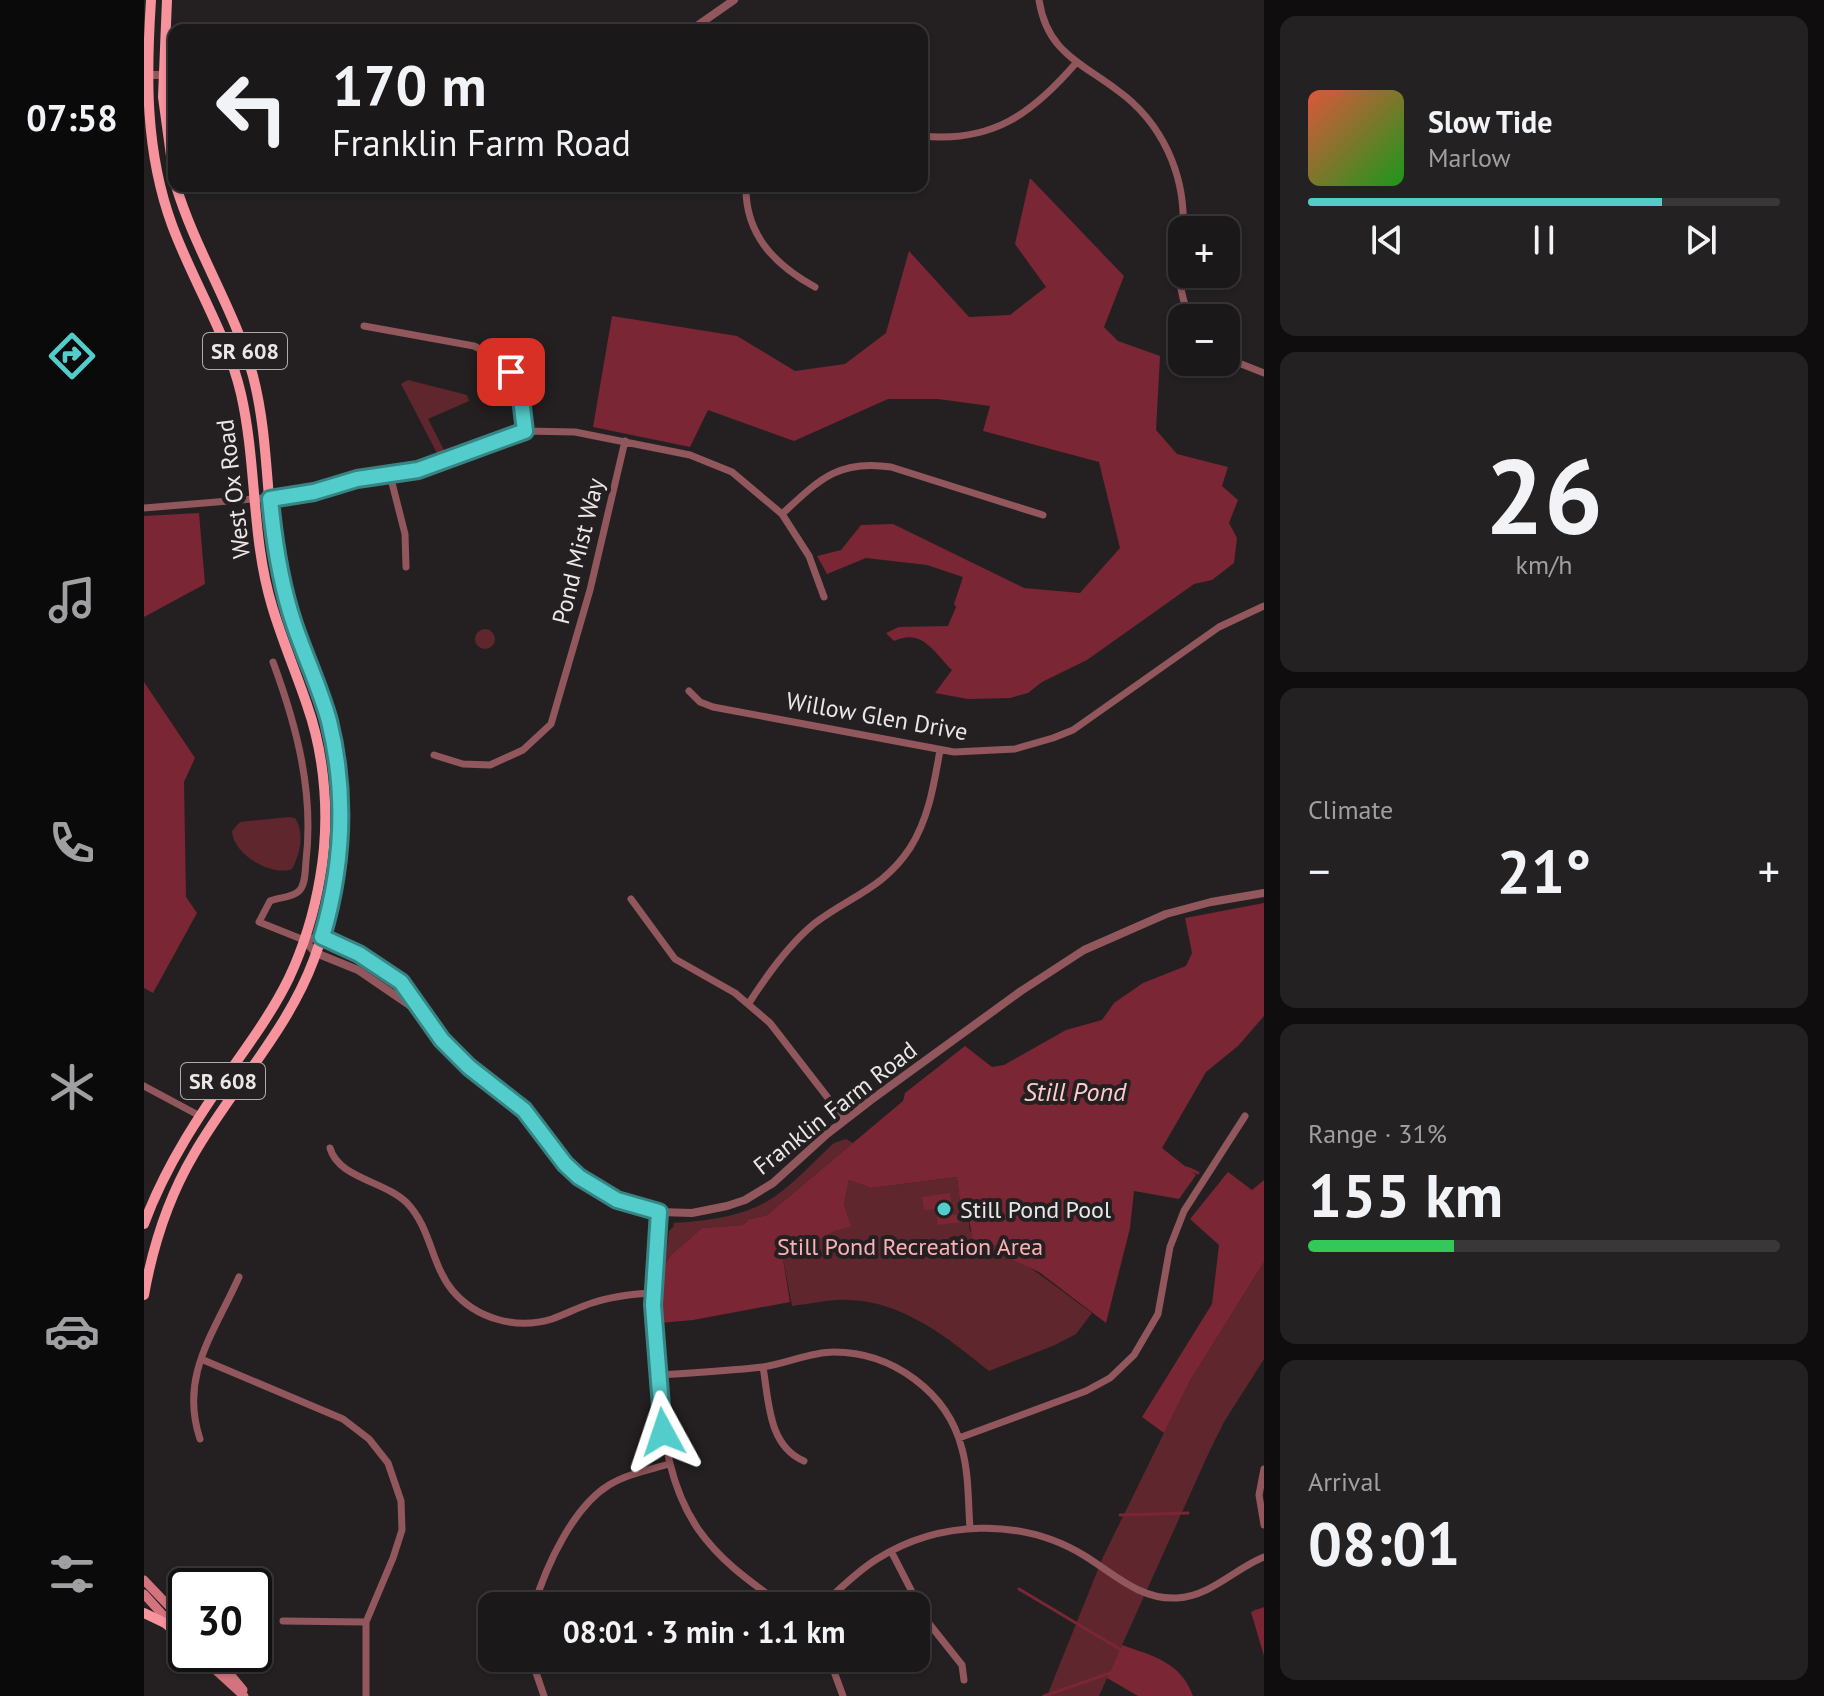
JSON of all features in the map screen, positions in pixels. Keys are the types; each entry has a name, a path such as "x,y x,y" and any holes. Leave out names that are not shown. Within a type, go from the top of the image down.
{"main road":[{"name":"West Ox Road","path":"144,1224 169,1166 273,1008 288,980 316,902 323,856 325,811 322,774 308,706 268,592 260,556 244,411 237,381 228,350 172,224 160,184 150,134 147,75 151,0"},
{"path":"167,0 165,119 168,139"},
{"name":"West Ox Road","path":"144,1290 157,1237 180,1178 299,995 322,937 333,897 341,829 339,781 325,706 294,625 279,574 261,414 249,361 194,237 178,192"},
{"path":"144,1580 168,1605"},
{"path":"144,1594 168,1621"},
{"path":"144,1613 168,1626"},
{"path":"219,1672 246,1696"},
{"path":"227,1672 246,1696"}],"street":[{"path":"700,24 734,0"},
{"path":"1039,0 1051,34 1064,53 1126,97 1144,113 1160,134 1178,177 1183,216"},
{"path":"928,136 962,137 993,129 1037,104 1076,63"},
{"path":"147,75 168,75"},
{"path":"747,192 749,212 764,246 787,270 815,287"},
{"path":"364,326 474,346 503,362 517,384 525,431"},
{"path":"1240,364 1264,373"},
{"path":"144,508 270,499 314,492 357,479 447,462 525,431 570,431 690,455 732,472 782,514 809,556 824,597"},
{"name":"Pond Mist Way","path":"434,755 463,764 490,765 523,750 551,724 569,670 625,441"},
{"path":"782,514 832,472 847,467 875,465 891,467 1043,515"},
{"path":"390,475 405,534 406,567"},
{"name":"Willow Glen Drive","path":"689,691 700,702 713,707 940,750 995,752 1053,738 1092,718 1219,627 1264,606"},
{"path":"273,662 299,743 308,794 309,837 302,886 292,895 270,901 259,922 304,940 322,937"},
{"path":"749,1003 804,933 816,922 872,889 900,862 926,816 940,750"},
{"name":"Franklin Farm Road","path":"322,937 359,954 401,982 422,1014 462,1061 524,1110 565,1164 579,1177 617,1200 659,1212 692,1213 745,1200 773,1183 845,1120 1021,991 1084,950 1166,914 1264,893"},
{"path":"631,899 675,959 749,1003 770,1023 845,1120"},
{"name":"Franklin Farm Road","path":"304,940 316,953 358,970 422,1014"},
{"path":"144,1086 200,1116"},
{"path":"959,1438 1086,1391 1110,1378 1134,1355 1158,1314 1170,1247 1184,1211 1245,1116"},
{"path":"330,1148 332,1157 343,1168 383,1185 405,1201 423,1225 445,1280 463,1302 486,1316 512,1323 541,1321 595,1301 653,1293"},
{"path":"659,1212 653,1293 658,1375 669,1464 686,1508 708,1542 736,1571 765,1592"},
{"path":"200,1439 192,1396 201,1359 239,1277"},
{"path":"658,1375 763,1367 815,1353 832,1352 879,1359 906,1372 929,1391 959,1438 965,1464 970,1528"},
{"path":"201,1359 343,1419 369,1439 388,1463 401,1501 402,1530 366,1622 366,1696"},
{"path":"763,1367 776,1436 787,1452 804,1461"},
{"path":"540,1592 570,1525 588,1502 624,1477 669,1464"},
{"path":"1264,1469 1259,1495 1264,1525"},
{"path":"837,1592 861,1570 891,1551 932,1535 970,1528 1007,1529 1046,1538 1082,1554 1134,1589 1166,1598 1200,1593 1264,1557"},
{"path":"891,1551 927,1621 962,1665 964,1680"},
{"path":"283,1621 366,1622"},
{"path":"535,1672 542,1695"},
{"path":"834,1672 843,1696"}],"green space":[{"path":"408,380 467,395 469,401 428,419 446,454 439,457 401,384"},
{"path":"485,629 492,632 495,639 492,646 485,649 478,646 475,639 478,632"},
{"path":"295,818 301,837 292,869 274,870 254,862 234,840 232,831 240,822"},
{"path":"846,1139 853,1143 767,1215 749,1219 743,1225 702,1228 665,1263 673,1223 725,1217 763,1204 790,1185 834,1143"},
{"name":"Still Pond Recreation Area","path":"957,1177 961,1209 967,1209 970,1231 1018,1259 1092,1313 1076,1334 989,1371 941,1334 887,1307 841,1300 792,1306 783,1259 835,1231 850,1227 844,1205 849,1180 871,1188"},
{"path":"1264,1262 1264,1359 1210,1450 1099,1696 1047,1696 1103,1557 1190,1381"}],"shaded area":[{"path":"1030,178 1124,276 1104,327 1118,341 1160,356 1156,430 1177,454 1228,467 1222,486 1238,500 1229,523 1237,538 1234,563 1212,580 1194,584 1087,660 1042,682 1028,693 1010,698 968,699 935,693 952,670 933,649 920,639 912,637 894,641 886,633 899,627 948,626 963,577 927,565 866,558 827,574 817,556 841,550 861,525 893,524 1024,588 1080,593 1120,548 1099,462 983,431 990,406 938,399 888,399 794,441 708,410 690,447 593,427 612,316 737,336 795,371 845,364 886,333 909,251 969,317 1010,315 1046,287 1015,244"},
{"path":"199,513 205,584 144,617 144,516"},
{"path":"144,682 195,758 184,782 186,897 197,913 153,993 144,988"},
{"path":"1264,903 1264,1016 1238,1046 1206,1072 1162,1148 1196,1175 1179,1199 1134,1191 1130,1228 1106,1323 1039,1272 1007,1257 1004,1248 973,1239 967,1210 961,1210 957,1177 871,1188 849,1180 844,1205 851,1227 835,1231 783,1259 790,1302 693,1320 659,1323 665,1263 702,1228 743,1225 749,1219 767,1215 903,1101 905,1093 965,1046 992,1067 1004,1065 1066,1030 1102,1020 1114,1003 1143,983 1186,966 1192,953 1185,918"},
{"path":"1228,1172 1252,1190 1264,1180 1264,1262 1190,1381 1164,1433 1142,1417 1212,1304 1219,1245 1190,1219"},
{"name":"Still Pond Pool","path":"950,1193 953,1215 962,1214 963,1222 938,1225 936,1209 924,1210 922,1197"},
{"path":"1264,1607 1264,1656 1251,1612"},
{"path":"1122,1645 1165,1662 1181,1675 1193,1696 1138,1696 1107,1678"}],"waterway":[{"path":"1247,929 1264,909"},
{"path":"1119,1129 1148,1159 1198,1173"},
{"path":"1218,1188 1264,1193"},
{"path":"1120,1515 1188,1513"},
{"path":"1019,1589 1164,1672 1170,1679 1175,1696"},
{"path":"1256,1611 1264,1636"},
{"path":"1044,1696 1142,1662"}],"place":[{"name":"Still Pond Pool","path":"944,1209"}],"route":[{"path":"511,372 521,399 525,431 447,462 418,470 357,479 314,492 270,499 279,574 294,625 325,706 339,781 339,862 322,937 359,954 401,982 442,1040 469,1067 524,1110 565,1164 579,1177 617,1200 659,1212 653,1328 663,1432"}],"water label":[{"name":"Still Pond","path":"1075,1091"}]}
